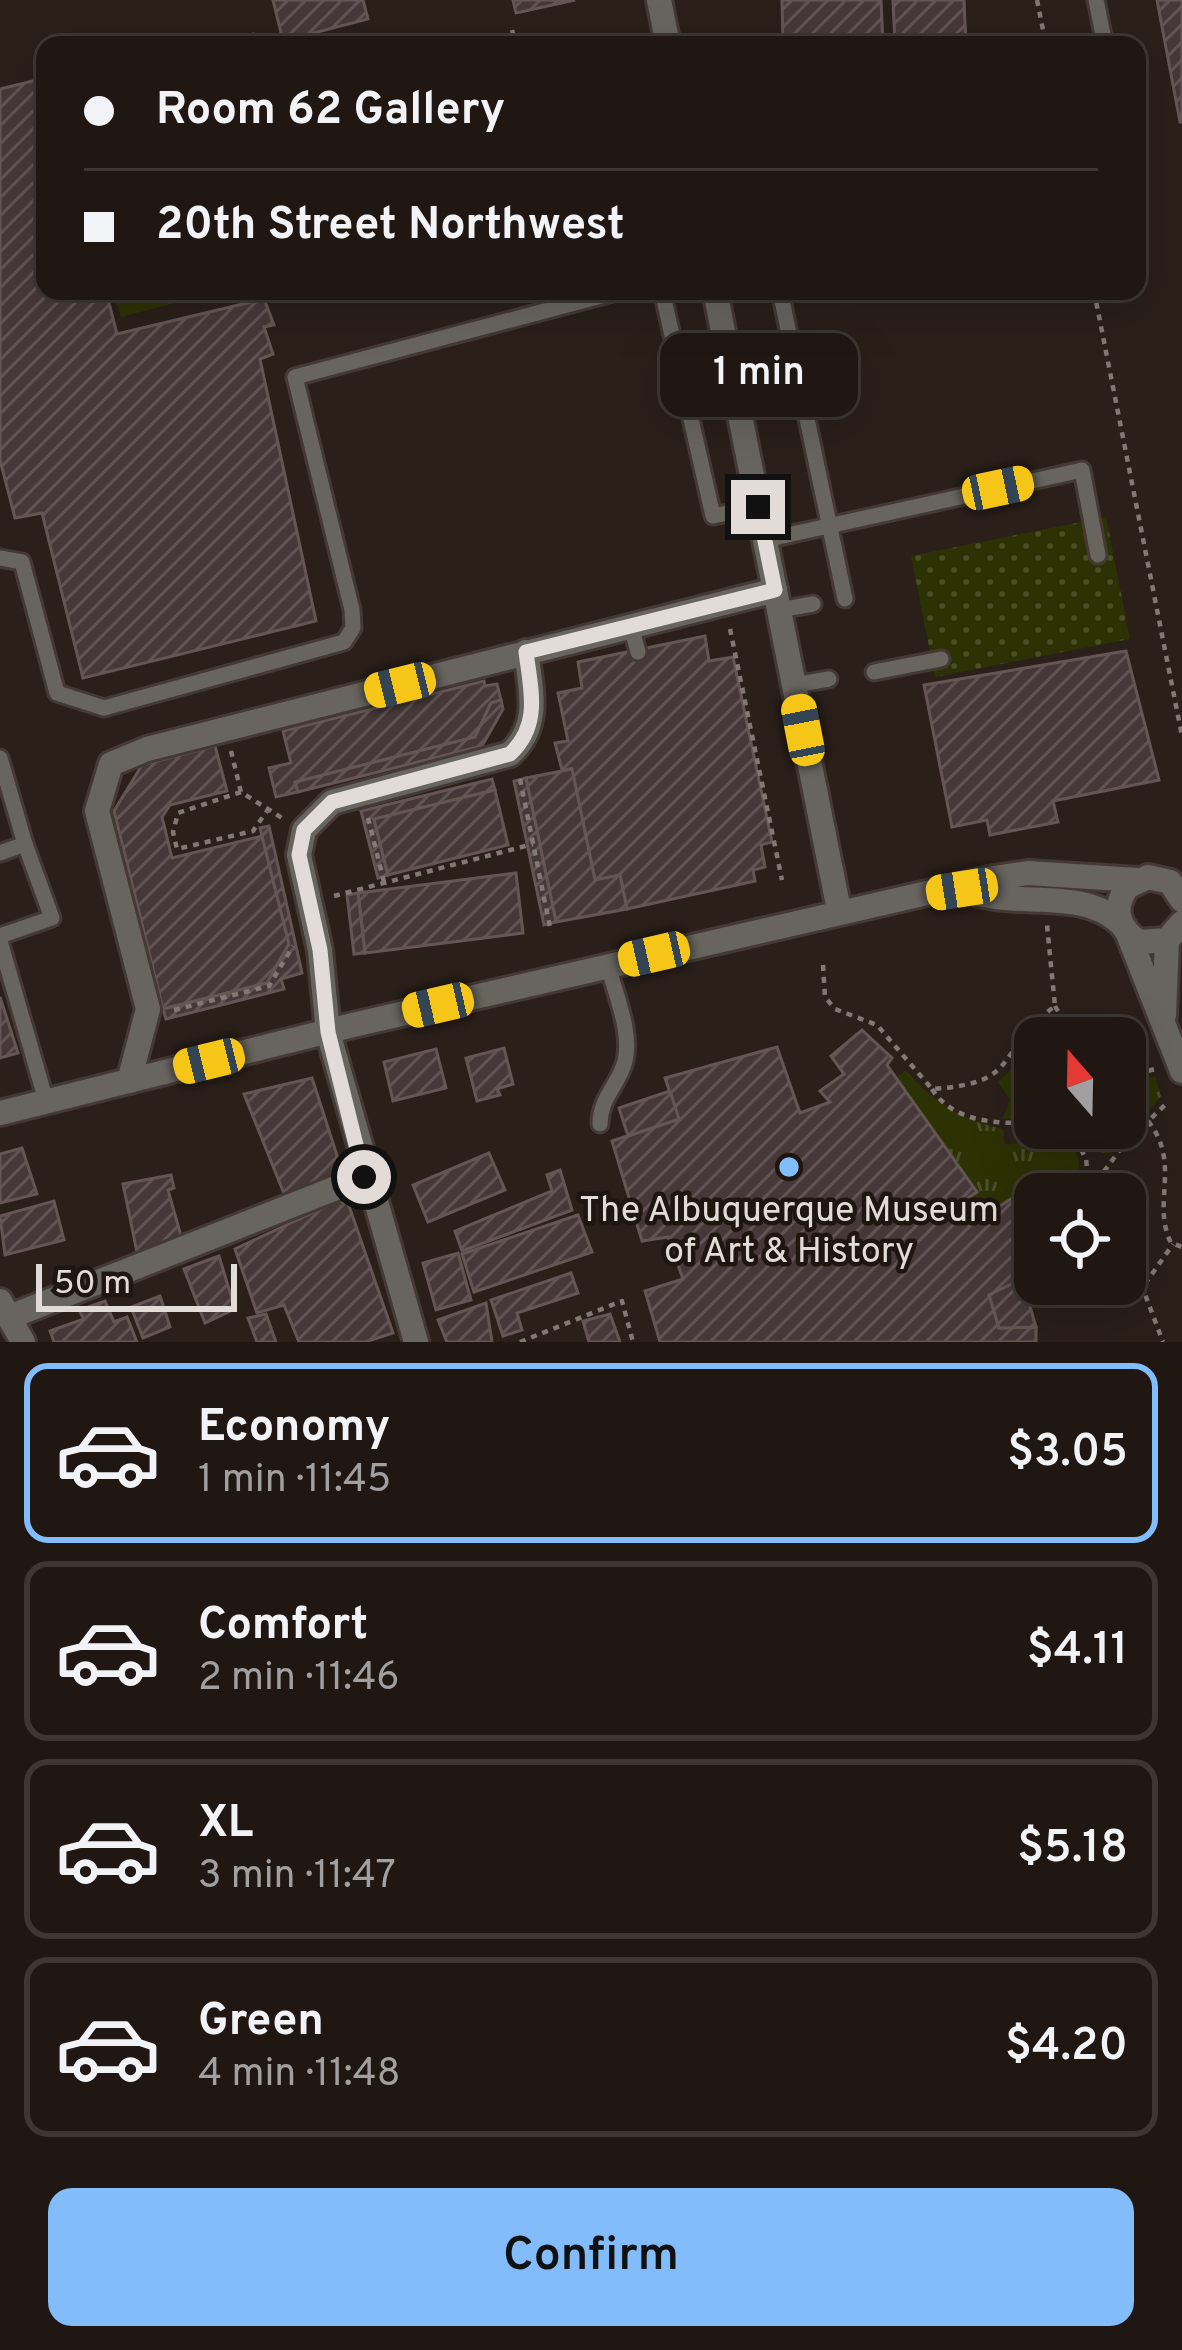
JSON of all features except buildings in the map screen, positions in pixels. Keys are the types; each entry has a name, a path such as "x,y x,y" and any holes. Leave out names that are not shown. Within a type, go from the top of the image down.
{"street":[{"path":"659,0 666,36"},
{"path":"717,300 839,910"},
{"path":"129,1081 148,1009 97,811 110,764 147,749 631,626 777,600"},
{"path":"416,1342 364,1177 328,1032 320,950 299,855 304,830 332,802 510,754 524,741 532,720 526,652"},
{"path":"0,1112 839,910 1028,873 1159,878 1181,894"},
{"path":"1137,880 1120,897 1124,929 1154,1004 1164,1015 1182,1071"},
{"path":"962,889 988,900 1105,909 1124,929 1154,944 1178,932"},
{"path":"1164,1015 1178,932"},
{"path":"23,1342 6,1308 364,1177"}],"lane":[{"path":"1096,0 1103,36"},
{"path":"0,558 22,562 58,693 104,708 344,642 353,628 352,610 295,377 586,300"},
{"path":"664,300 712,516 758,507"},
{"path":"782,300 845,599"},
{"path":"765,540 1082,470 1098,555"},
{"path":"777,600 813,604"},
{"path":"631,626 638,652"},
{"path":"874,672 941,659"},
{"path":"794,685 829,679"},
{"path":"0,758 52,918 0,939 46,1101"},
{"path":"0,854 25,844"},
{"path":"600,1124 600,1105 625,1065 627,1040 608,965"}],"path":[{"path":"1037,0 1044,36"},
{"path":"512,30 514,36"},
{"path":"1096,300 1182,736"},
{"path":"729,623 782,880"},
{"path":"228,740 241,792 282,818"},
{"path":"520,777 551,932"},
{"path":"241,792 178,813 173,832 177,849 253,831 267,811"},
{"path":"368,816 384,882"},
{"path":"328,897 533,844"},
{"path":"1046,919 1055,1006 1061,1017"},
{"path":"160,1014 269,986 296,941"},
{"path":"823,965 825,998 835,1009 862,1016 888,1034 938,1100 976,1118 1014,1121"},
{"path":"932,1089 988,1081 1001,1072 1026,1027 1055,1006"},
{"path":"1146,1071 1155,1069"},
{"path":"1100,1173 1166,1104"},
{"path":"1148,1120 1168,1166 1166,1231 1173,1244 1182,1247"},
{"path":"1103,1168 1110,1173"},
{"path":"1146,1283 1173,1244"},
{"path":"1146,1287 1163,1342"},
{"path":"520,1342 622,1300 633,1342"}],"green space":[{"path":"116,300 185,300 121,317"},
{"path":"1106,517 1130,639 935,677 911,556"},
{"path":"1014,1067 1014,1119 1002,1119 1010,1100 998,1082"},
{"path":"906,1070 949,1109 1003,1129 1005,1144 1014,1144 1014,1149 1073,1149 1079,1173 1014,1173 1014,1197 970,1225 962,1202 976,1192 896,1078"},
{"path":"1155,1076 1161,1096 1146,1113 1146,1079"}],"place":[{"name":"The Albuquerque Museum of Art & History","path":"789,1167"}],"route":[{"path":"364,1177 328,1032 320,950 299,855 304,830 332,802 510,754 524,741 532,720 526,652 775,590 758,507"}]}
